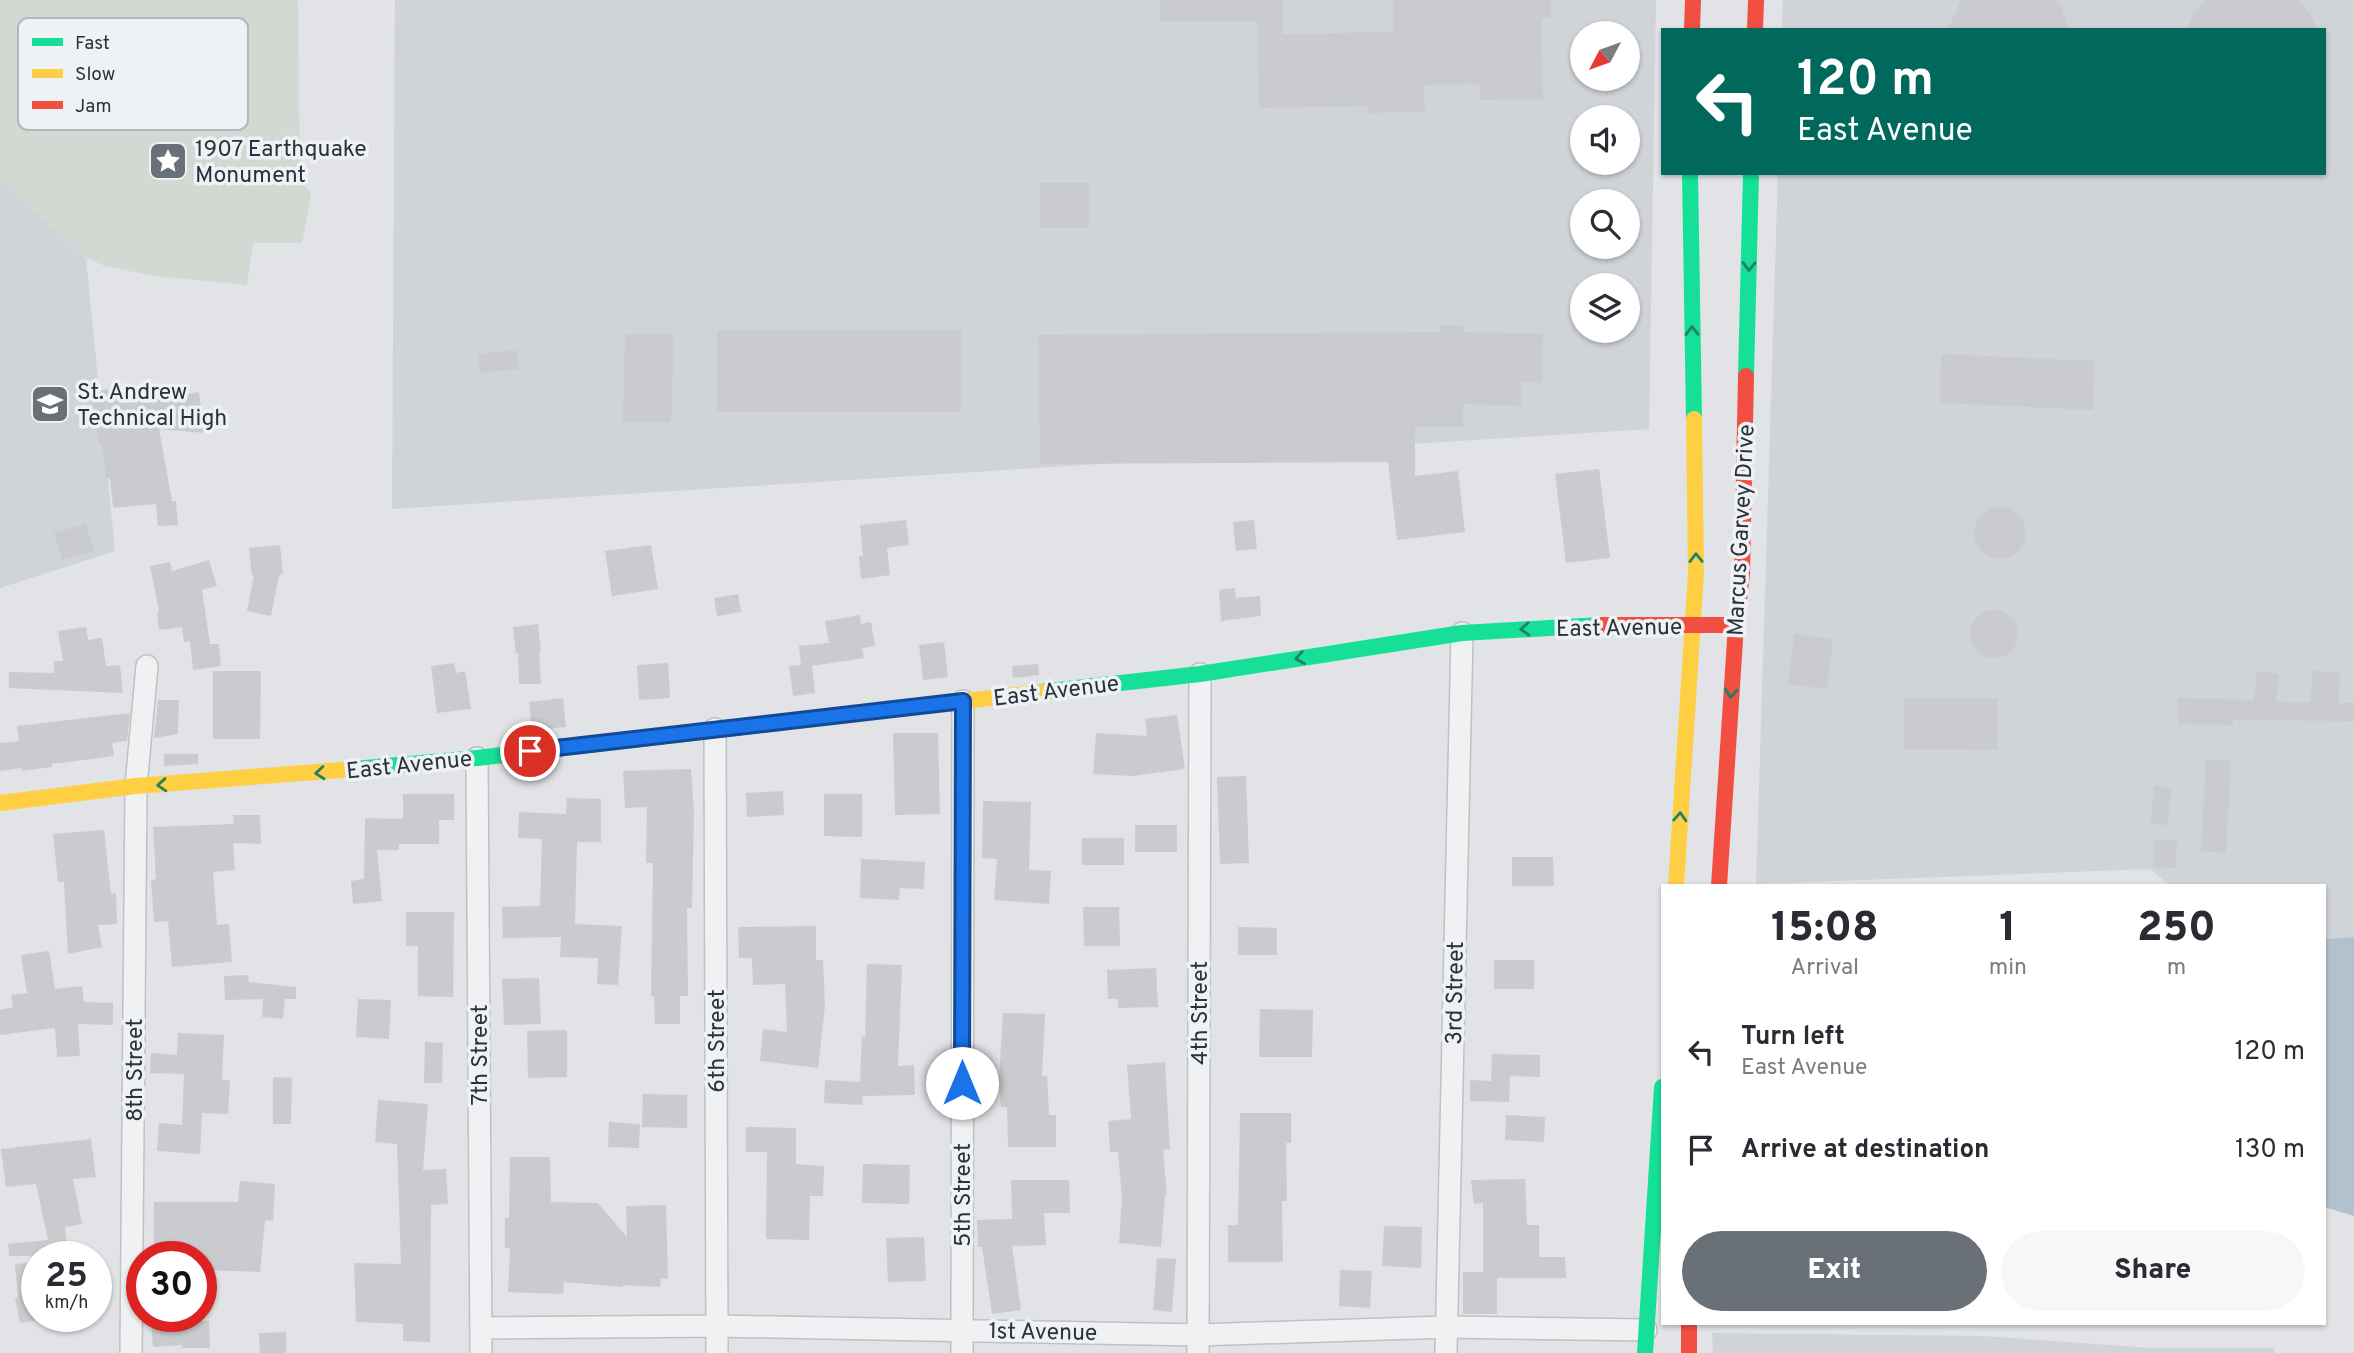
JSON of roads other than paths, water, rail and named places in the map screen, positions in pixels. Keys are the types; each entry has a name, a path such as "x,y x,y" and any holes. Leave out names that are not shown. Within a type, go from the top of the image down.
{"main road":[{"path":"1692,28 1693,0"},
{"path":"1755,28 1756,0"},
{"name":"Marcus Garvey Drive","path":"1676,884 1696,573 1690,175"},
{"name":"Marcus Garvey Drive","path":"1719,884 1736,625 1742,573 1751,175"},
{"name":"East Avenue","path":"0,803 53,799 136,786 477,758 1200,674 1462,633 1593,625 1736,625"},
{"path":"1645,1353 1661,1102"},
{"path":"1689,1325 1689,1353"}],"street":[{"name":"3rd Street","path":"1446,1353 1462,633"},
{"name":"8th Street","path":"131,1353 136,786 148,666"},
{"name":"4th Street","path":"1198,1344 1200,674"},
{"name":"5th Street","path":"962,1353 963,701"},
{"name":"6th Street","path":"716,729 717,1353"},
{"name":"7th Street","path":"477,758 481,1353"},
{"name":"1st Avenue","path":"481,1328 717,1326 962,1329 1198,1344 1447,1327 1646,1330"}],"water":[{"path":"2354,937 2354,1216 2326,1208 2326,939"}],"place":[{"name":"1907 Earthquake Monument","path":"168,161"},
{"name":"St. Andrew Technical High","path":"50,404"}]}
